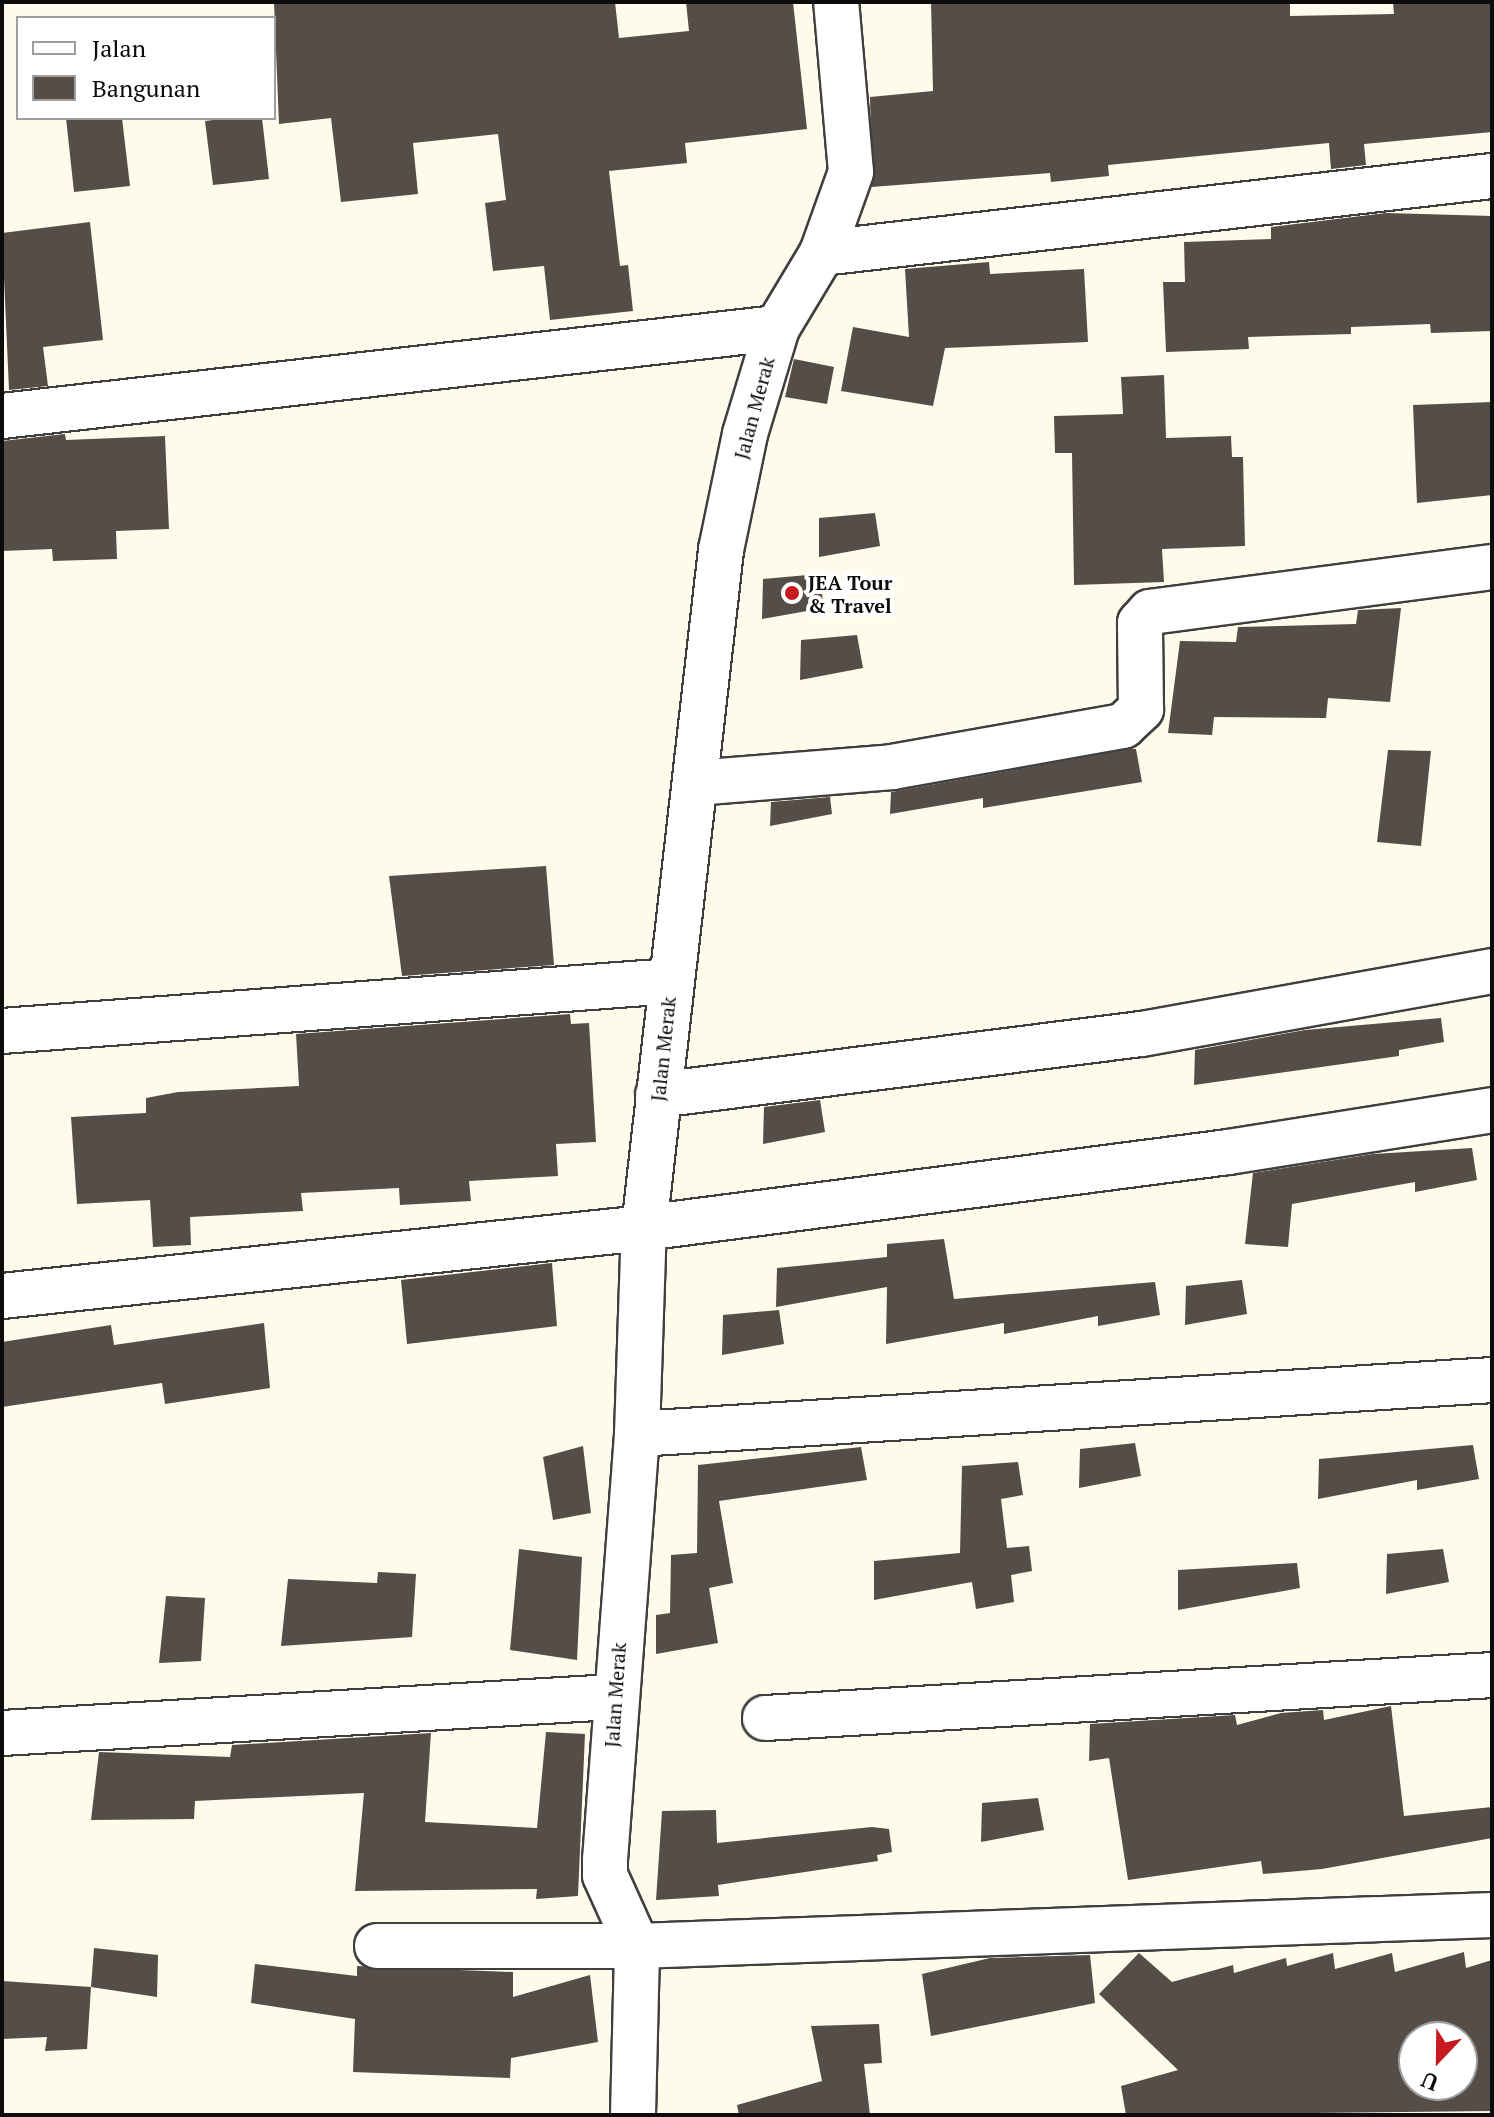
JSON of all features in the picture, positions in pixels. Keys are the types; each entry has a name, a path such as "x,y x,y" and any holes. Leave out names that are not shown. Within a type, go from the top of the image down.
{"street":[{"name":"Jalan Merak","path":"633,2115 637,1946 605,1875 614,1697 637,1434 644,1228 721,550 745,434 777,328 822,253 851,172 836,2"},
{"path":"822,253 1492,176"},
{"path":"2,416 777,328"},
{"path":"695,783 892,767 1123,726 1141,709 1140,623 1150,612 1492,567"},
{"path":"658,1095 1142,1034 1492,971"},
{"path":"2,1031 671,981"},
{"path":"2,1296 644,1228 1228,1152 1492,1110"},
{"path":"637,1434 1492,1380"},
{"path":"765,1718 1492,1675"},
{"path":"2,1733 614,1697"},
{"path":"377,1946 637,1946 1492,1915"}],"building":[{"path":"274,2 615,2 619,38 689,31 686,2 793,2 807,129 685,143 687,163 609,171 620,266 628,265 633,311 550,320 544,266 493,271 485,203 506,200 498,134 413,143 418,194 341,202 331,118 279,124"},
{"path":"931,2 1290,2 1290,16 1394,14 1393,2 1492,2 1492,132 1364,144 1366,165 1331,169 1329,143 1108,165 1109,176 1051,182 1050,173 872,187 870,97 933,91"},
{"path":"66,120 122,120 130,186 74,192"},
{"path":"262,120 269,179 213,185 205,121"},
{"path":"1386,213 1492,216 1492,331 1431,333 1430,324 1351,327 1351,334 1248,337 1249,349 1166,352 1163,282 1185,282 1184,242 1271,239 1271,227"},
{"path":"90,222 103,340 43,347 48,386 9,390 2,233"},
{"path":"989,262 990,274 1084,269 1088,342 945,348 933,406 841,391 853,327 909,337 905,269"},
{"path":"794,359 834,367 827,404 785,397"},
{"path":"1164,375 1166,438 1231,436 1232,457 1243,457 1245,546 1162,549 1164,582 1074,585 1072,453 1055,453 1054,416 1123,414 1121,377"},
{"path":"1492,402 1492,495 1417,503 1413,405"},
{"path":"65,434 66,440 165,436 169,529 116,531 117,559 53,561 52,549 2,551 2,441"},
{"path":"875,513 880,546 819,557 819,518"},
{"name":"JEA Tour & Travel","path":"819,574 824,608 762,619 763,579"},
{"path":"1401,608 1390,702 1328,698 1326,718 1214,717 1212,735 1168,733 1180,641 1236,642 1238,627 1356,624 1358,610"},
{"path":"857,635 863,668 800,680 801,640"},
{"path":"1136,749 1142,782 983,808 983,798 890,814 891,792"},
{"path":"1388,750 1431,751 1421,846 1377,842"},
{"path":"830,797 832,814 770,826 771,802"},
{"path":"546,866 554,965 402,976 389,876"},
{"path":"570,1014 571,1024 589,1023 596,1142 556,1144 558,1176 469,1181 471,1201 400,1205 399,1188 301,1193 303,1211 190,1217 191,1245 153,1247 150,1200 77,1204 71,1117 146,1113 146,1098 178,1092 299,1086 296,1034"},
{"path":"1441,1018 1444,1042 1399,1050 1399,1056 1194,1085 1195,1050 1305,1030"},
{"path":"820,1100 825,1132 763,1144 764,1107"},
{"path":"1472,1148 1477,1180 1415,1192 1415,1182 1292,1204 1288,1247 1245,1244 1253,1173 1373,1154"},
{"path":"944,1239 954,1299 1155,1282 1160,1315 1098,1326 1098,1316 1004,1334 1004,1323 886,1344 887,1287 776,1307 777,1268 887,1257 887,1244"},
{"path":"552,1263 557,1326 407,1344 401,1280"},
{"path":"1242,1280 1247,1314 1185,1325 1186,1286"},
{"path":"779,1310 784,1344 722,1355 723,1315"},
{"path":"264,1323 270,1388 165,1404 162,1383 2,1407 2,1342 111,1325 114,1345"},
{"path":"1135,1443 1141,1476 1079,1488 1080,1449"},
{"path":"1473,1445 1479,1479 1417,1490 1417,1480 1318,1499 1319,1459"},
{"path":"583,1446 591,1513 553,1520 543,1457"},
{"path":"861,1447 867,1480 719,1501 733,1583 709,1588 718,1643 656,1654 656,1615 670,1613 671,1555 697,1553 698,1465"},
{"path":"1018,1462 1023,1495 1001,1499 1007,1548 1029,1546 1032,1571 1011,1575 1014,1602 976,1609 972,1582 874,1600 874,1561 960,1553 962,1466"},
{"path":"519,1549 582,1557 577,1660 510,1650"},
{"path":"1443,1549 1449,1582 1386,1594 1387,1554"},
{"path":"1297,1563 1300,1588 1178,1610 1178,1570"},
{"path":"378,1572 416,1574 412,1637 281,1646 288,1579 377,1583"},
{"path":"166,1596 205,1598 201,1661 159,1663"},
{"path":"1391,1706 1404,1816 1492,1807 1492,1838 1322,1869 1263,1874 1261,1861 1128,1880 1109,1758 1089,1761 1090,1724 1235,1715 1237,1725 1281,1713 1323,1710 1324,1720"},
{"path":"546,1732 585,1734 578,1896 536,1899 537,1889 355,1891 364,1793 195,1801 194,1819 91,1820 99,1752 230,1757 232,1745 431,1733 425,1822 537,1828"},
{"path":"1038,1798 1044,1830 981,1842 982,1803"},
{"path":"716,1810 717,1843 872,1827 889,1829 892,1852 877,1855 878,1861 718,1885 719,1896 656,1900 662,1811"},
{"path":"94,1948 158,1955 157,1997 91,1987"},
{"path":"1464,1952 1466,1968 1492,1960 1492,2111 1126,2115 1121,2086 1178,2070 1099,1994 1139,1953 1172,1982 1233,1965 1234,1973 1286,1958 1287,1966 1333,1953 1335,1969 1392,1953 1395,1972"},
{"path":"1090,1955 1095,2003 931,2036 922,1974 990,1958"},
{"path":"255,1964 357,1976 357,1966 513,1972 513,1997 590,1975 598,2042 511,2058 510,2078 353,2072 355,2019 251,2003"},
{"path":"2,1981 91,1987 87,2049 45,2051 47,2037 2,2039"},
{"path":"879,2024 882,2063 864,2064 870,2115 739,2115 737,2105 822,2081 811,2026"}],"place":[{"name":"JEA Tour & Travel","path":"792,593"}]}
